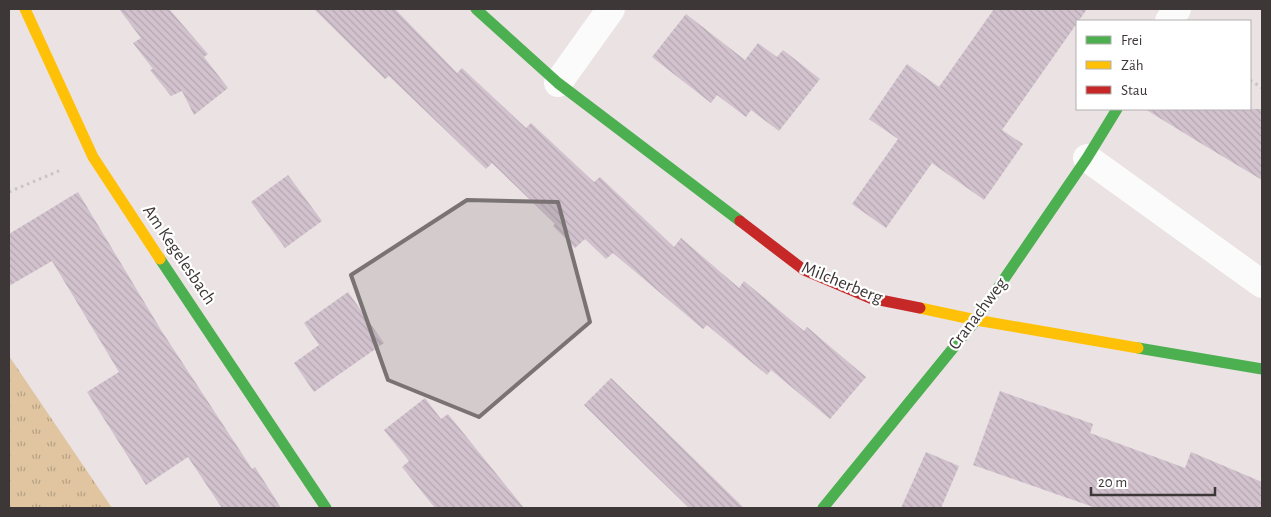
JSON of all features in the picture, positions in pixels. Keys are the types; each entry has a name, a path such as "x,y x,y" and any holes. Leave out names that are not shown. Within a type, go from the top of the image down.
{"street":[{"name":"Am Kegelesbach","path":"25,9 93,157 326,508"},
{"name":"Milcherberg","path":"476,9 558,83 804,270 870,298 976,320 1262,369"},
{"path":"558,83 611,9"},
{"path":"1170,20 1177,9"},
{"name":"Cranachweg","path":"823,508 976,320 1087,158 1116,110"},
{"path":"1087,158 1262,284"}],"path":[{"path":"1251,81 1262,88"},
{"path":"9,192 93,157"}],"highlighted area":[{"path":"467,200 558,202 590,322 479,417 388,380 351,275"}],"green space":[{"path":"9,356 112,508 9,508"}],"building":[{"path":"119,9 169,9 208,54 204,57 228,88 194,115 182,91 171,96 150,70 153,69 133,43 141,38"},
{"path":"314,9 395,9 457,73 462,68 526,128 531,123 594,182 600,177 674,247 681,238 739,288 744,281 804,331 807,327 866,377 830,419 771,370 767,375 707,325 703,329 613,253 606,259 585,239 575,248 553,226 555,224 492,163 486,169 389,76 385,79"},
{"path":"994,9 1087,9 1079,20 1076,20 1076,25 1002,130 1023,144 984,200 932,163 886,228 852,204 898,139 869,119 907,64 939,87"},
{"path":"686,14 745,60 758,43 777,57 783,50 820,79 779,131 751,110 746,117 717,95 711,103 652,57"},
{"path":"1262,109 1262,180 1147,110"},
{"path":"288,175 322,221 285,248 251,202"},
{"path":"78,192 161,330 252,469 255,467 281,508 222,508 188,457 146,485 87,392 119,372 52,261 9,286 9,234"},
{"path":"348,292 384,343 314,392 294,363 319,345 304,323"},
{"path":"611,378 744,508 689,508 654,474 584,405"},
{"path":"1000,391 1093,424 1090,433 1185,468 1191,452 1262,482 1262,508 1096,508 973,465"},
{"path":"425,398 441,419 448,414 524,508 435,508 402,467 409,461 384,430"},
{"path":"926,452 959,466 941,508 901,508"}],"traffic: fast":[{"path":"476,9 558,83 740,221"},
{"path":"823,508 976,320 1087,158 1116,110"},
{"path":"160,259 326,508"},
{"path":"1138,348 1262,369"}],"traffic: slow":[{"path":"25,9 93,157 160,259"},
{"path":"920,308 976,320 1138,348"}],"traffic: jam":[{"path":"740,221 804,270 870,298 920,308"}]}
